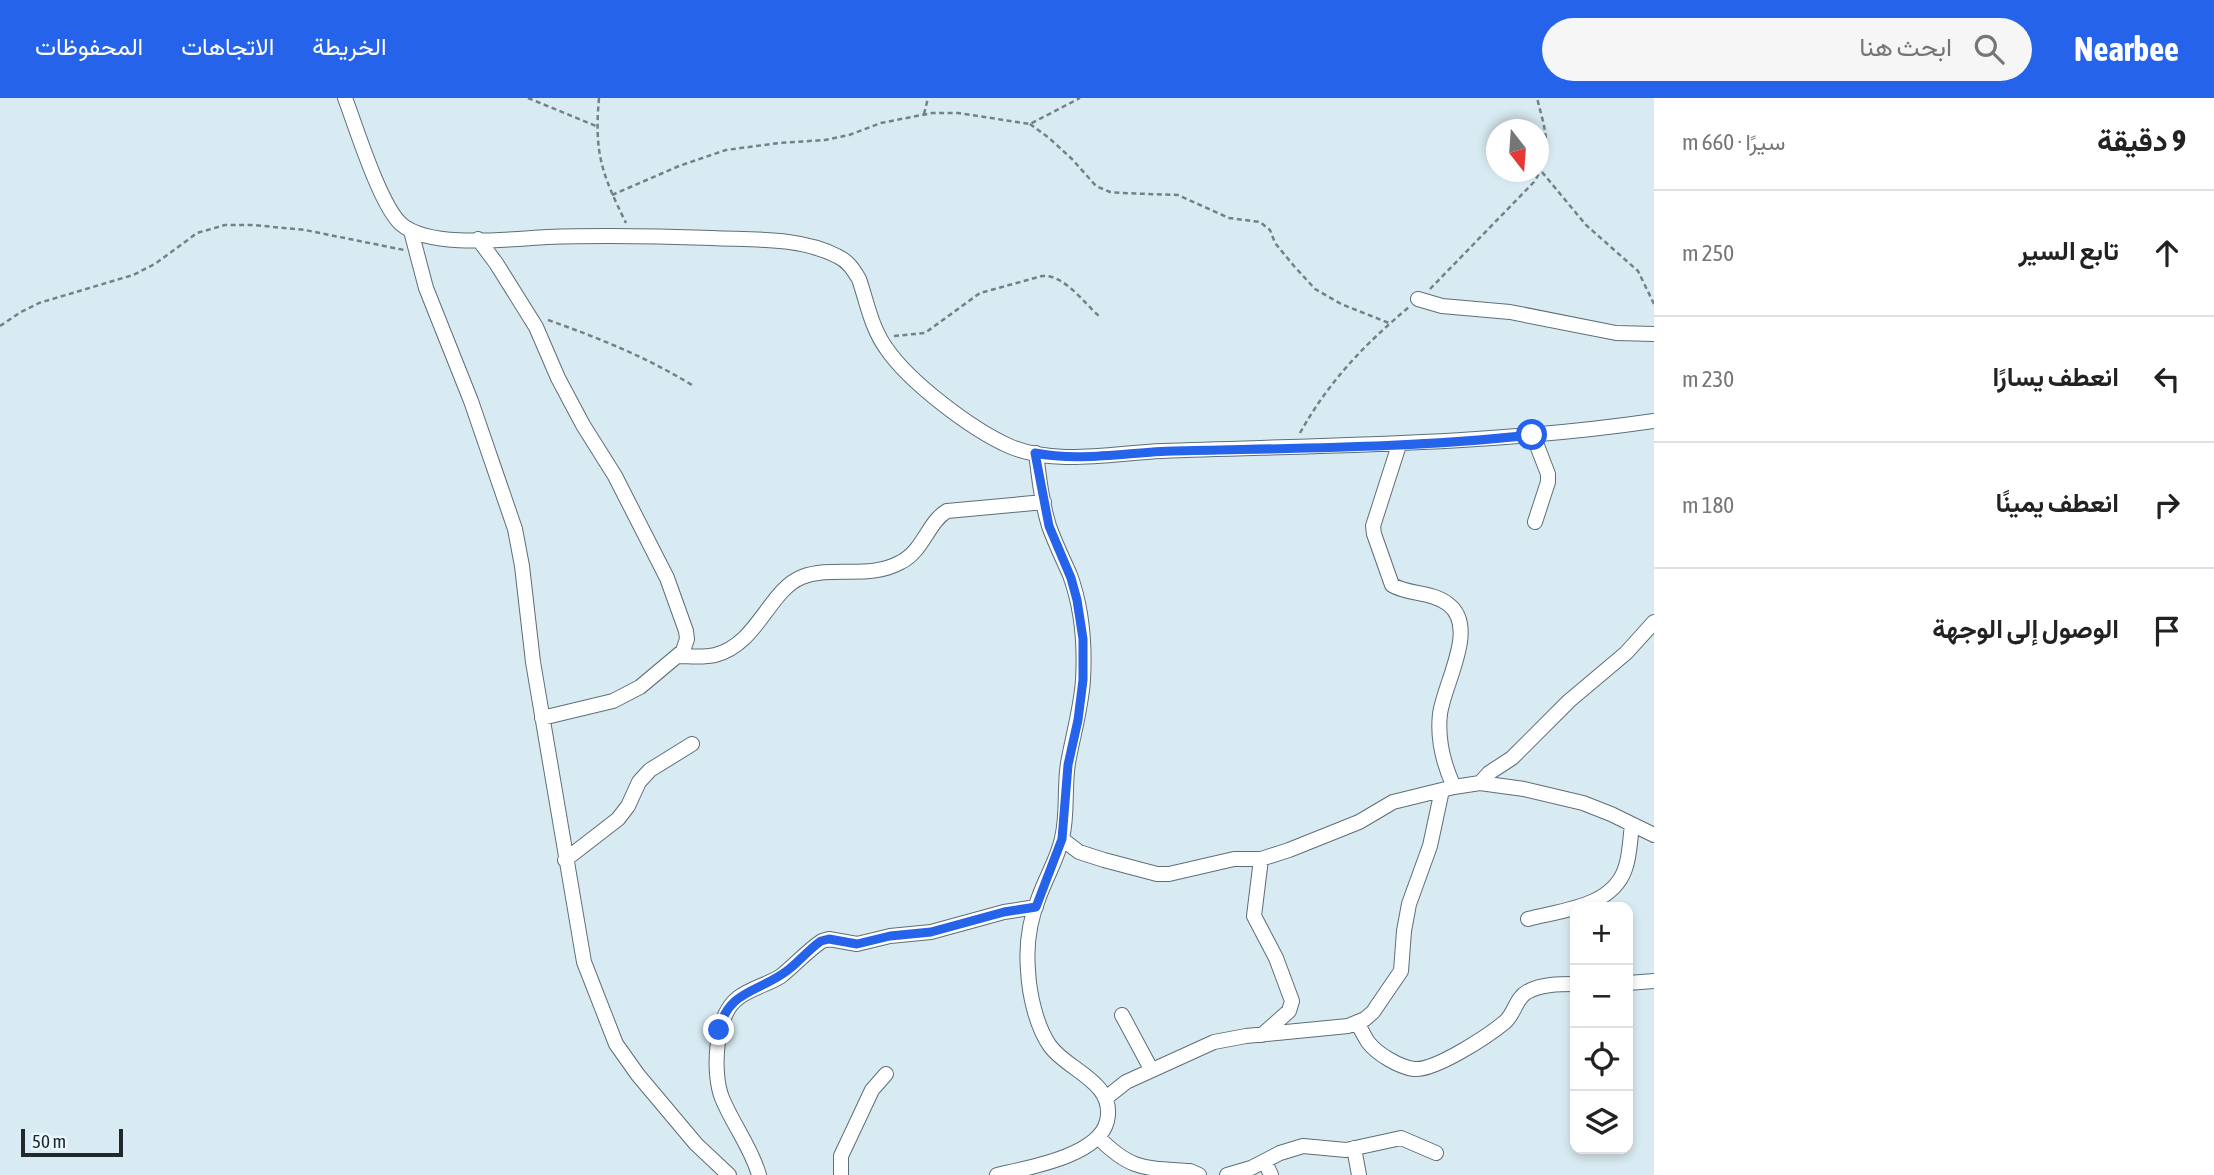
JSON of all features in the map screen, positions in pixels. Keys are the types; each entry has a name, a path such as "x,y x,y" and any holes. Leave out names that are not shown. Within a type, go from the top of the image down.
{"street":[{"path":"345,98 386,202 397,219 411,231 431,237 478,239 632,235 779,241 801,244 835,255 845,260 859,279 872,321 880,338 899,364 965,420 1010,446 1035,453 1082,456 1161,451 1399,445 1532,435 1654,421"},
{"path":"411,231 426,288 471,401 515,529 533,663 584,962 616,1044 638,1075 696,1144 729,1175"},
{"path":"478,239 526,310 583,425 615,476 667,578 686,631 685,645 677,656 640,687 614,701 542,718"},
{"path":"1418,299 1442,306 1510,312 1606,331 1654,334"},
{"path":"1532,435 1548,474 1535,522"},
{"path":"1106,1098 1126,1082 1151,1069 1214,1042 1357,1023 1381,1003 1401,971 1409,904 1448,789 1439,728 1443,696 1461,639 1457,612 1440,599 1424,593 1400,590 1392,585 1374,534 1373,526 1399,445"},
{"path":"997,1175 1054,1160 1083,1148 1098,1137 1107,1122 1108,1107 1103,1092 1050,1045 1040,1025 1028,973 1027,954 1031,924 1062,839 1068,765 1083,680 1083,639 1077,600 1071,578 1049,526 1035,453"},
{"path":"677,656 712,656 730,649 751,631 783,592 799,578 818,573 873,572 901,562 918,550 937,520 947,511 1044,502"},
{"path":"1480,783 1489,773 1512,758 1569,701 1626,653 1654,622"},
{"path":"565,860 618,819 628,806 639,782 650,770 692,744"},
{"path":"1062,839 1079,852 1091,856 1157,874 1177,872 1234,859 1261,859 1359,822 1393,802 1480,783 1524,789 1583,803 1654,835"},
{"path":"1528,919 1589,903 1606,895 1625,869 1632,825"},
{"path":"1261,859 1254,916 1276,958 1292,1001 1289,1012 1262,1035"},
{"path":"759,1175 755,1160 727,1110 718,1084 719,1030 731,1004 739,997 777,978 821,941 829,939 857,944 890,936 931,932 1004,912 1036,907"},
{"path":"1633,983 1654,981"},
{"path":"1357,1023 1377,1051 1416,1069 1472,1046 1507,1020 1520,997 1528,991 1544,986 1570,984"},
{"path":"1122,1015 1151,1069"},
{"path":"841,1175 841,1156 872,1090 886,1074"},
{"path":"1098,1137 1114,1153 1137,1166 1191,1171 1199,1175"},
{"path":"1227,1175 1268,1168 1292,1149 1303,1146 1336,1150 1401,1138 1436,1153"},
{"path":"1354,1148 1359,1175"}],"path":[{"path":"528,98 596,126"},
{"path":"599,98 596,126 604,178 632,235"},
{"path":"924,114 928,98"},
{"path":"1030,124 1080,98"},
{"path":"1537,98 1542,119"},
{"path":"612,195 679,166 726,150 836,138 881,122 924,114 958,113 1030,124 1072,159 1096,186 1103,189 1121,193 1178,195 1229,218 1261,222 1270,230 1275,243 1315,289 1341,304 1389,324"},
{"path":"1549,181 1586,225 1638,271 1654,304"},
{"path":"1292,448 1311,413 1355,355 1418,299 1533,182"},
{"path":"0,326 38,303 133,275 155,264 197,233 225,225 305,230 417,254"},
{"path":"880,338 925,333 980,293 1042,276 1049,276 1063,283 1099,316"},
{"path":"526,310 636,354 692,386"}],"route":[{"path":"719,1030 726,1010 739,997 777,978 821,941 829,939 857,944 890,936 931,932 1004,912 1036,907 1062,839 1068,765 1083,680 1083,639 1071,578 1049,526 1035,453 1082,456 1161,451 1399,445 1532,435"}]}
